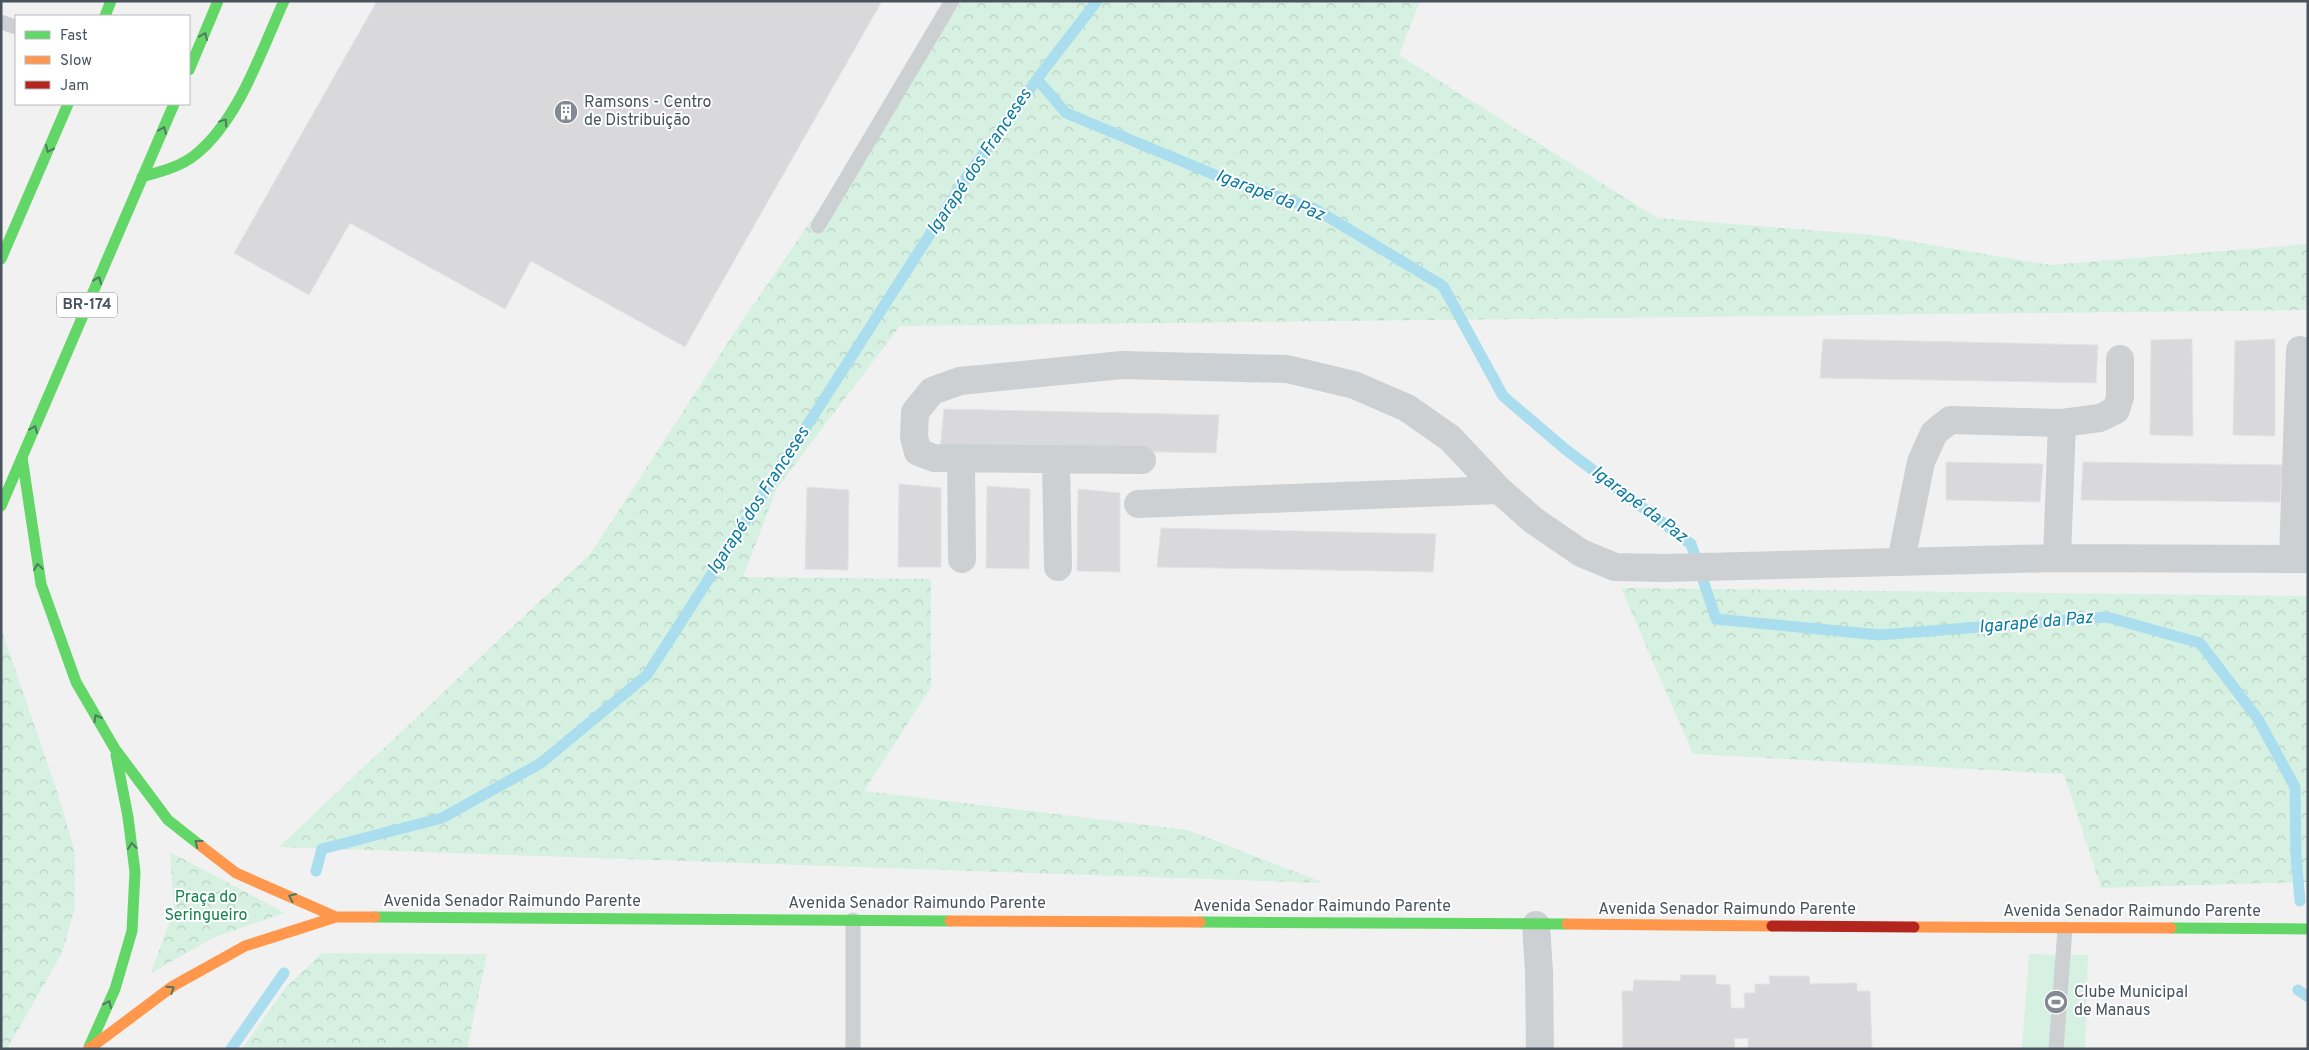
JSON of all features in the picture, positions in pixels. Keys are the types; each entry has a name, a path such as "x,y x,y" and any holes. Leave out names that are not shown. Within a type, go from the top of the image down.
{"main road":[{"path":"105,15 111,1"},
{"path":"190,68 218,1"},
{"path":"142,177 171,169 195,156 215,136 233,109 284,1"},
{"path":"1,258 68,105"},
{"name":"BR-174","path":"1,506 174,105"},
{"name":"Avenida Senador Raimundo Parente","path":"22,457 41,584 76,682 115,749 168,820 236,873 336,917"},
{"path":"89,1049 115,989 132,931 135,872 128,817 115,749"},
{"name":"Avenida Senador Raimundo Parente","path":"89,1049 173,986 245,946 336,917 2308,929"}],"street":[{"path":"1142,460 934,458 918,452 914,437 915,412 932,391 960,381 1122,365 1287,369 1354,385 1407,408 1450,438 1499,490 1533,520 1581,553 1615,567 1664,568 2057,558 2300,559 2300,350"},
{"path":"1901,561 1921,462 1934,433 1950,420 2062,423 2100,418 2116,410 2120,397 2120,359"},
{"path":"2057,558 2062,423"},
{"path":"961,458 962,559"},
{"path":"1056,459 1058,567"},
{"path":"1138,504 1499,490"},
{"path":"1536,925 1539,971 1540,1049"}],"lane":[{"path":"818,226 952,1"},
{"path":"1,22 15,28"},
{"path":"853,1049 854,920"},
{"path":"2056,1049 2065,929"}],"green space":[{"path":"962,1 1420,1 1399,55 1657,218 1874,235 2050,265 2308,244 2308,310 900,326 777,488 743,577 931,579 931,687 864,791 1188,830 1324,883 279,847 591,553 736,330"},
{"path":"1621,588 2308,596 2308,882 2101,888 2064,774 1693,754"},
{"path":"1,628 58,794 75,852 75,908 62,953 7,1049 1,1049"},
{"name":"Praça do Seringueiro","path":"170,852 285,913 215,937 151,973 174,909"},
{"path":"322,953 487,954 467,1049 242,1049 287,986"},
{"name":"Clube Municipal de Manaus","path":"2029,954 2088,955 2085,1049 2022,1049"}],"building":[{"name":"Ramsons - Centro de Distribuição","path":"377,1 882,1 685,347 531,261 505,309 350,223 309,295 234,253"},
{"path":"1823,339 2098,345 2096,383 1820,378"},
{"path":"2192,339 2193,436 2150,435 2151,340"},
{"path":"2275,339 2275,436 2233,435 2235,341"},
{"path":"944,409 1219,415 1216,453 940,448"},
{"path":"1946,462 2043,464 2040,502 1946,500"},
{"path":"2083,462 2282,465 2280,502 2081,500"},
{"path":"899,484 941,488 941,567 898,567"},
{"path":"987,486 1030,489 1029,569 986,568"},
{"path":"807,487 849,490 848,570 805,569"},
{"path":"1078,489 1120,493 1120,572 1077,571"},
{"path":"1161,528 1436,534 1433,572 1157,567"},
{"path":"1681,975 1716,975 1716,984 1730,985 1731,1008 1745,1008 1744,993 1755,993 1755,984 1770,984 1769,976 1809,976 1810,984 1857,983 1857,991 1870,991 1872,1049 1748,1049 1748,1038 1734,1039 1735,1049 1623,1049 1622,991 1633,991 1634,980 1680,981"}],"waterway":[{"name":"Igarapé dos Franceses","path":"316,871 322,849 442,818 541,763 647,675 968,175 1043,71 1097,1"},
{"name":"Igarapé da Paz","path":"1043,71 1037,79 1066,113 1220,177 1315,209 1443,286 1503,396 1565,449 1691,544 1716,619 1879,635 2107,617 2200,643 2258,719 2295,787 2296,855 2300,901"},
{"name":"Igarapé dos Franceses","path":"231,1049 284,973"},
{"name":"Igarapé da Paz","path":"2298,990 2308,997"}],"traffic: fast":[{"path":"105,15 111,1"},
{"path":"190,68 218,1"},
{"path":"142,177 183,163 211,140 224,123 247,84 284,1"},
{"path":"1,259 68,105"},
{"path":"1,506 174,105"},
{"path":"22,457 41,584 76,682 115,749 168,820 201,846"},
{"path":"89,1047 115,989 132,931 135,872 128,817 116,755"},
{"path":"375,917 950,921"},
{"path":"1200,922 1567,924"},
{"path":"2171,928 2308,929"}],"traffic: slow":[{"path":"201,846 236,873 336,917"},
{"path":"89,1049 173,986 245,946 336,917 375,917"},
{"path":"950,921 1200,922"},
{"path":"1567,924 1772,926"},
{"path":"1914,927 2171,928"}],"traffic: jam":[{"path":"1772,926 1914,927"}],"place":[{"name":"Ramsons - Centro de Distribuição","path":"566,112"},
{"name":"Clube Municipal de Manaus","path":"2056,1002"}]}
